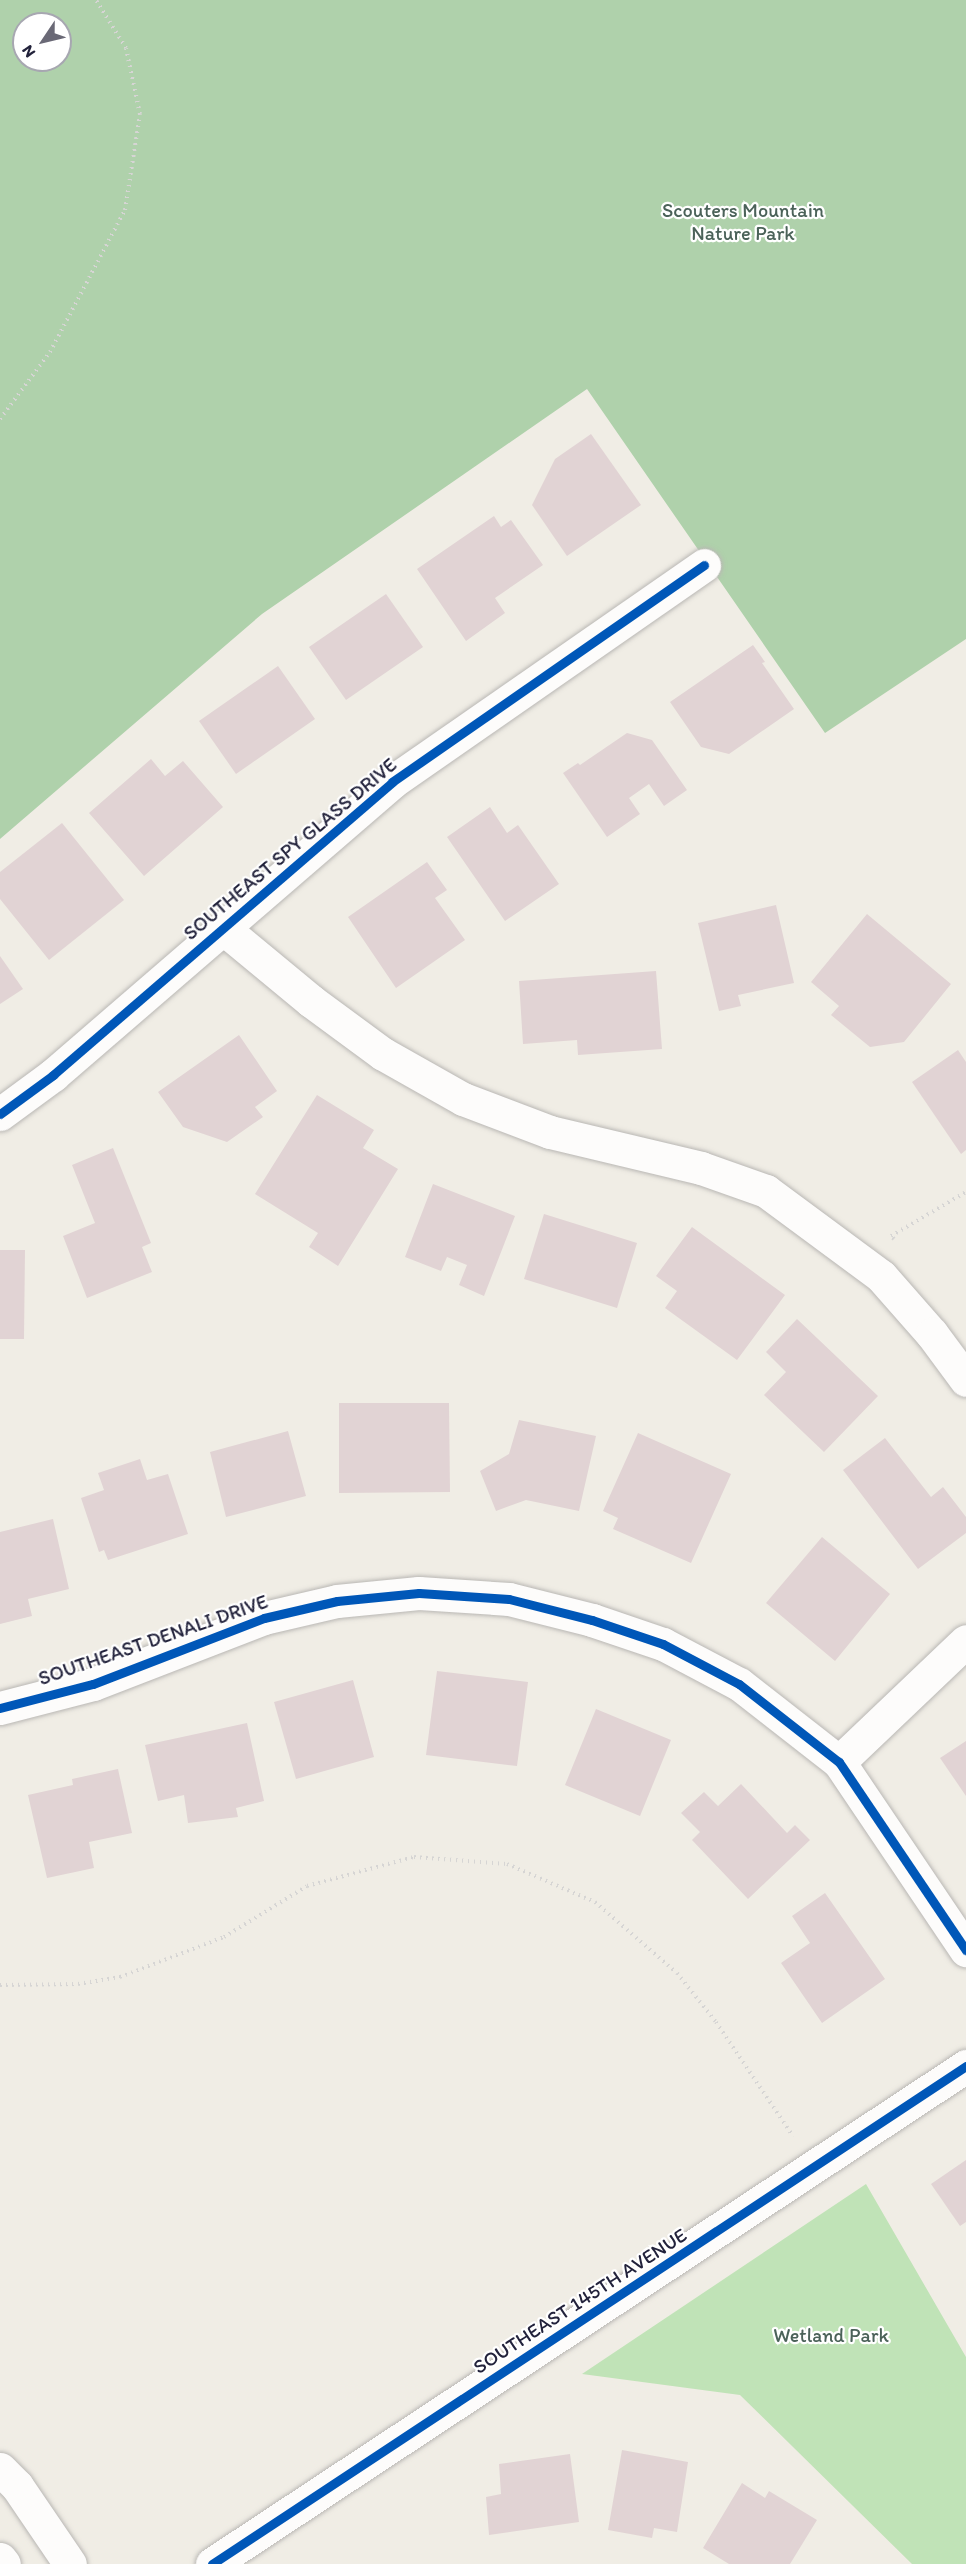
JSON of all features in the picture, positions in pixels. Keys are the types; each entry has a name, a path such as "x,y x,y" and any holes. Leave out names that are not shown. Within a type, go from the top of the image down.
{"street":[{"name":"SOUTHEAST SPY GLASS DRIVE","path":"0,1114 53,1075 224,929 315,846 392,782 704,565"},
{"path":"224,929 311,1001 383,1054 464,1099 550,1132 701,1168 766,1191 881,1276 932,1334 966,1380"},
{"name":"SOUTHEAST DENALI DRIVE","path":"0,1708 93,1684 264,1618 337,1601 419,1593 509,1599 592,1620 663,1644 739,1684 839,1762 966,1950"},
{"path":"839,1762 966,1641"},
{"name":"SOUTHEAST 145TH AVENUE","path":"212,2564 966,2066"},
{"path":"0,2469 17,2486 70,2564"},
{"path":"0,2559 4,2564"}],"path":[{"path":"0,419 50,352 125,210 140,114 126,48 96,0"},
{"path":"881,1276 906,1249 891,1236 966,1192"},
{"path":"0,1985 78,1984 120,1977 224,1936 307,1886 414,1857 507,1864 595,1902 677,1973 716,2022 814,2168"}],"green space":[{"name":"Scouters Mountain Nature Park","path":"0,0 966,0 966,639 825,733 587,389 262,614 0,839"},
{"name":"Wetland Park","path":"866,2184 966,2357 966,2564 912,2564 740,2395 582,2374"}],"building":[{"path":"591,434 641,505 567,556 532,505 555,459"},
{"path":"494,516 501,527 511,520 543,565 495,598 505,613 466,641 417,569"},
{"path":"386,594 423,647 346,700 309,647"},
{"path":"753,645 765,662 762,663 794,709 729,754 701,747 670,702"},
{"path":"278,666 315,719 236,774 199,721"},
{"path":"627,733 652,740 687,790 664,806 649,784 629,798 640,814 607,837 563,773 578,763 580,765"},
{"path":"151,759 165,776 183,761 223,807 144,876 89,813"},
{"path":"490,807 507,833 518,825 559,884 505,921 447,837"},
{"path":"62,823 124,900 49,960 0,899 0,872"},
{"path":"427,862 447,890 435,898 465,940 396,988 348,917"},
{"path":"776,905 794,983 738,995 741,1006 719,1011 698,923"},
{"path":"867,914 951,984 904,1042 870,1047 831,1015 839,1006 811,982"},
{"path":"0,956 23,989 0,1004"},
{"path":"656,971 662,1049 578,1055 577,1040 523,1044 519,981"},
{"path":"239,1035 277,1091 255,1107 263,1117 227,1142 183,1127 158,1092"},
{"path":"958,1050 966,1062 966,1150 961,1154 912,1082"},
{"path":"317,1095 374,1130 363,1148 398,1169 338,1266 309,1247 318,1233 255,1194"},
{"path":"113,1148 151,1243 142,1247 152,1272 87,1298 63,1236 95,1223 72,1165"},
{"path":"433,1184 515,1216 484,1296 459,1285 467,1265 447,1257 441,1271 405,1257"},
{"path":"544,1214 637,1243 617,1308 524,1279"},
{"path":"692,1227 785,1295 737,1360 665,1308 677,1291 656,1276"},
{"path":"0,1250 25,1250 24,1339 0,1339"},
{"path":"797,1319 878,1396 824,1452 764,1395 786,1372 766,1352"},
{"path":"339,1403 449,1403 450,1492 339,1493"},
{"path":"519,1420 596,1436 579,1511 526,1500 496,1511 480,1471 509,1454"},
{"path":"288,1431 306,1496 226,1517 210,1452"},
{"path":"638,1433 731,1474 691,1563 613,1529 618,1518 603,1511"},
{"path":"885,1438 931,1497 943,1487 966,1517 966,1533 918,1569 843,1470"},
{"path":"140,1459 147,1480 168,1474 188,1534 108,1560 104,1550 99,1552 81,1498 104,1490 98,1473"},
{"path":"53,1519 69,1589 28,1599 32,1616 0,1624 0,1532"},
{"path":"822,1537 890,1594 835,1661 766,1603"},
{"path":"437,1671 528,1682 517,1766 426,1755"},
{"path":"353,1680 374,1757 296,1779 274,1702"},
{"path":"596,1709 671,1740 640,1816 565,1785"},
{"path":"247,1723 264,1801 236,1808 238,1817 188,1823 184,1795 158,1801 145,1745"},
{"path":"966,1741 966,1796 940,1758"},
{"path":"118,1769 132,1833 89,1842 94,1868 47,1878 28,1795 73,1785 72,1779"},
{"path":"741,1784 787,1833 795,1825 810,1840 748,1899 692,1840 700,1832 681,1813 704,1792 718,1806"},
{"path":"825,1893 885,1979 822,2023 781,1963 810,1943 792,1916"},
{"path":"966,2160 966,2222 960,2226 931,2184"},
{"path":"622,2450 688,2462 677,2532 654,2528 652,2538 608,2530"},
{"path":"570,2454 579,2522 489,2535 486,2497 501,2494 499,2464"},
{"path":"742,2483 765,2498 769,2491 817,2520 790,2564 729,2564 703,2548"}],"cycle path":[{"path":"0,1114 53,1075 392,782 704,565"},
{"path":"0,1708 93,1684 264,1618 337,1601 419,1593 509,1599 592,1620 663,1644 739,1684 839,1762 966,1950"},
{"path":"212,2564 966,2066"}]}
